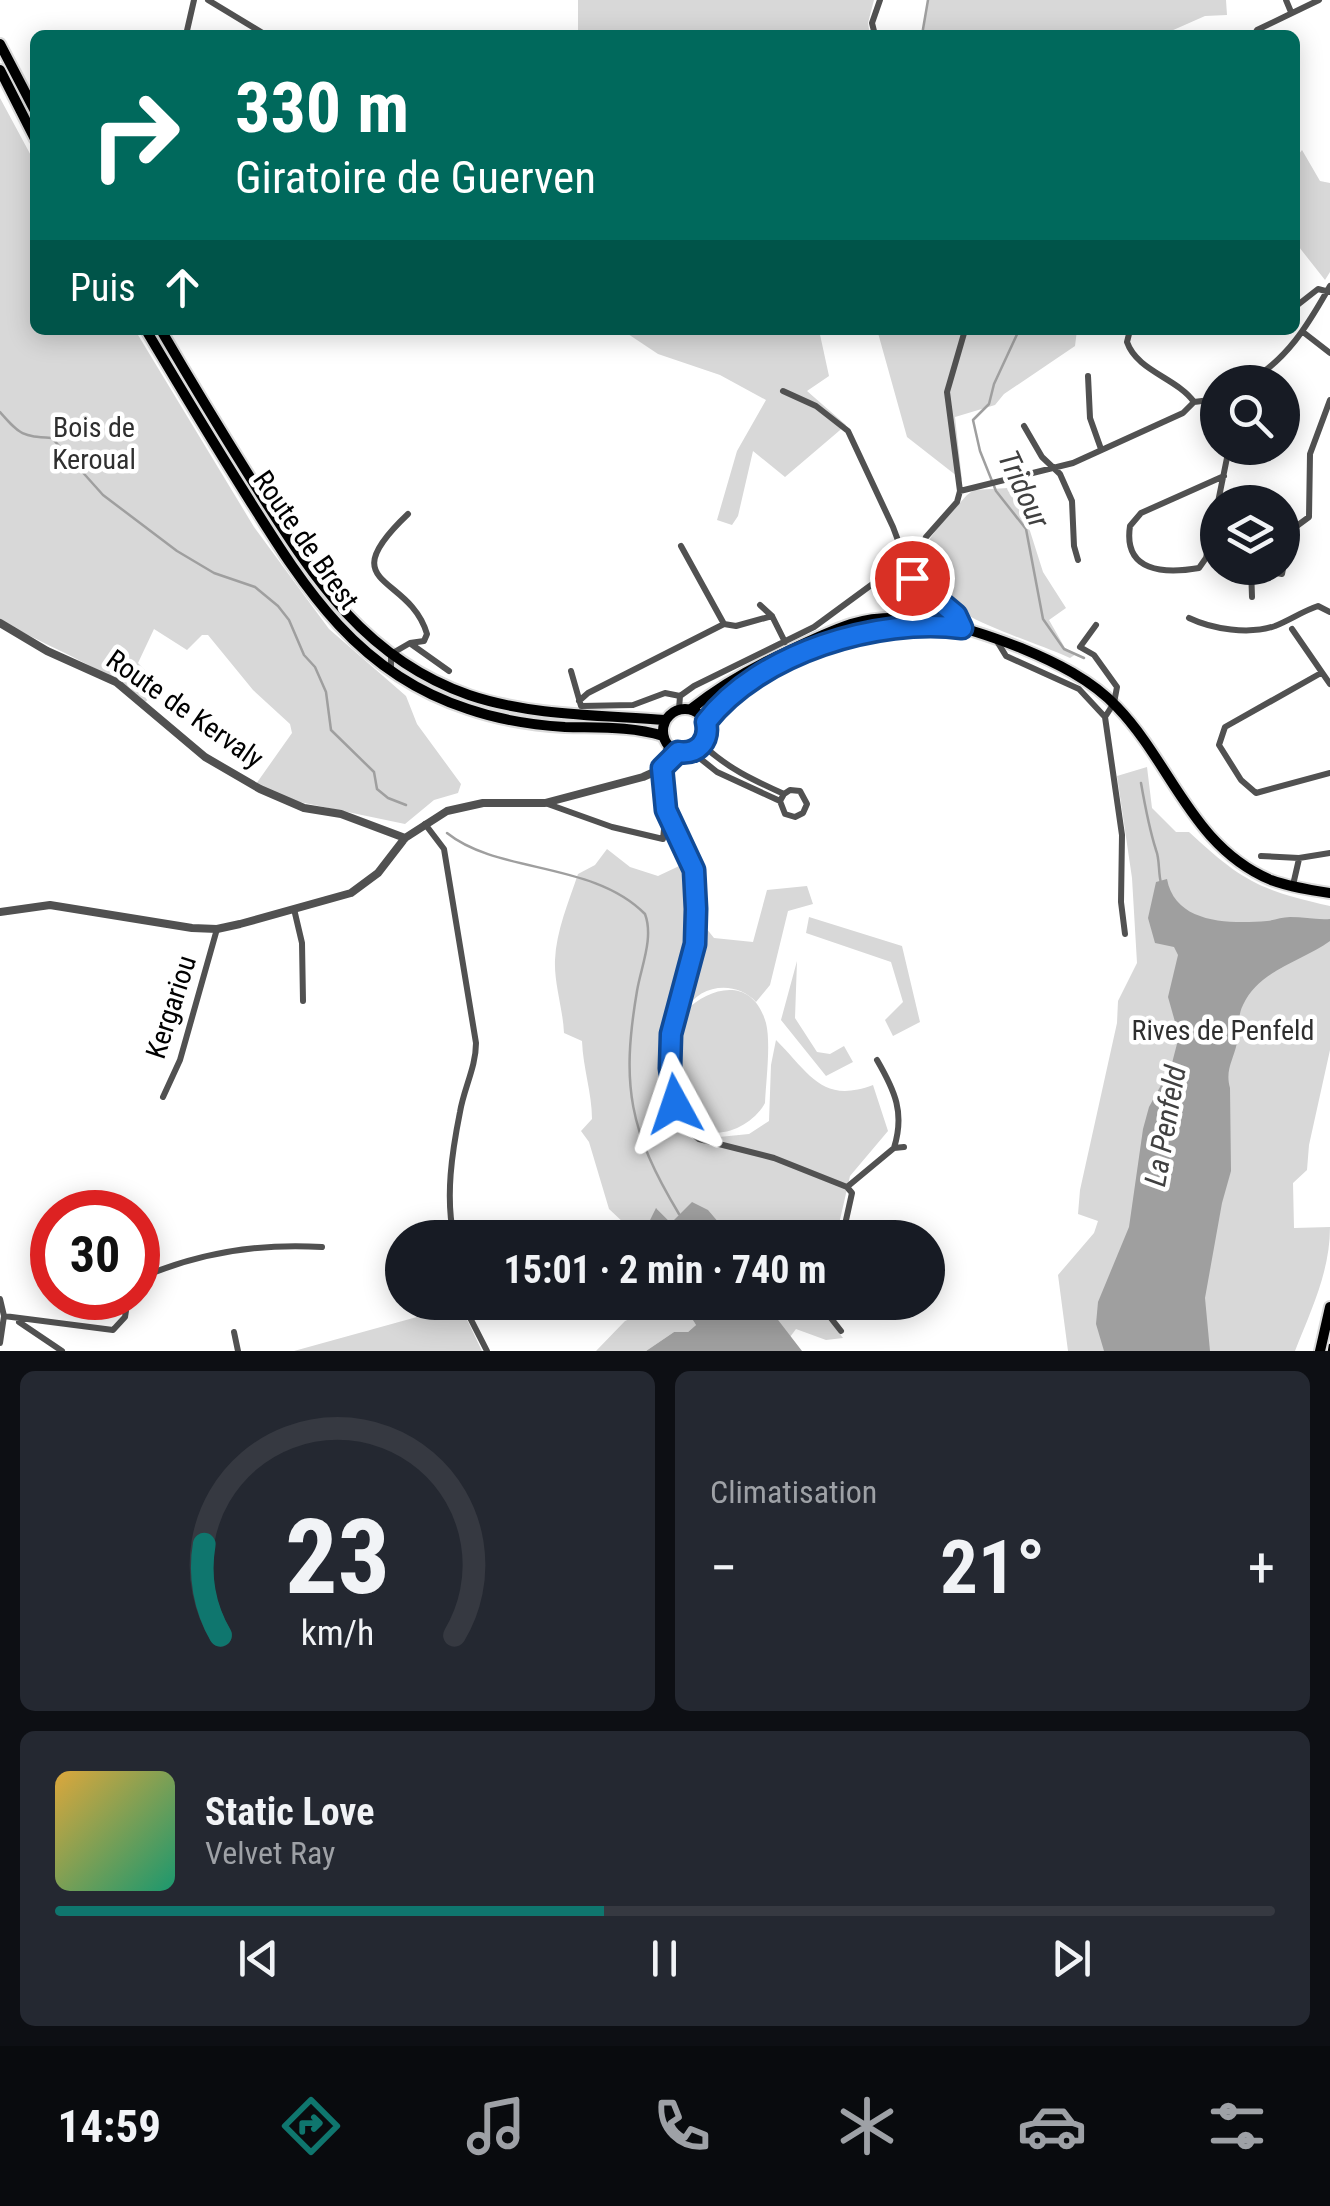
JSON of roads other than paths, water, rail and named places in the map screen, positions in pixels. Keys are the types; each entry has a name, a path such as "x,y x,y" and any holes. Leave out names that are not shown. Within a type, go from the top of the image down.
{"main road":[{"path":"0,44 30,101"},
{"path":"0,70 30,129"},
{"name":"Route de Brest","path":"149,335 315,600 356,645 390,672 432,694 503,719 550,726 630,729 670,745"},
{"name":"Route de Brest","path":"164,335 294,547 335,604 391,654 436,680 503,704 665,720"},
{"path":"685,710 706,722 708,730 702,745 692,752 670,745 665,720 764,662 854,623 901,619 956,627 994,638 1065,668 1114,703 1140,734 1202,829 1252,871 1293,886 1330,893"},
{"path":"706,722 722,701 748,682 813,649 868,632 956,627"},
{"path":"1320,1351 1330,1307"}],"street":[{"path":"187,30 194,0"},
{"path":"208,0 258,30"},
{"path":"874,30 872,23 880,0"},
{"path":"1286,0 1291,12"},
{"path":"1256,30 1319,0"},
{"path":"1300,303 1312,292 1329,289"},
{"path":"1274,365 1304,332 1329,289"},
{"path":"1304,332 1330,354"},
{"path":"909,573 926,537 957,502 960,492 947,392 964,335"},
{"path":"1129,335 1127,342 1134,356 1194,402"},
{"path":"1088,376 1090,418 1101,449"},
{"path":"782,391 816,406 848,431 909,573 956,615 956,627"},
{"path":"1252,597 1251,568 1282,574 1290,530 1309,518 1310,454 1330,400"},
{"path":"960,492 1054,468 1183,413 1194,402 1200,402"},
{"path":"1024,426 1072,501 1078,560"},
{"path":"1222,485 1226,465"},
{"path":"1204,485 1224,476"},
{"path":"1200,487 1141,513 1130,526 1129,546 1150,568 1200,566"},
{"path":"390,672 391,654 424,641 426,627 377,574 374,565 375,552 384,537 408,514"},
{"path":"681,546 724,624"},
{"path":"571,672 581,706 609,707 652,700 665,693 680,696 822,622 878,580 909,573"},
{"path":"760,605 772,616 785,642"},
{"path":"1188,618 1208,626 1258,629 1277,625 1318,606 1330,612"},
{"path":"580,701 588,693 724,624 736,626 772,616"},
{"name":"Route de Kervaly","path":"0,623 47,651 116,682 205,756 260,789 304,808 341,814 405,838"},
{"path":"1096,625 1080,646 1094,655 1117,686 1106,717"},
{"path":"1292,628 1330,684"},
{"path":"994,638 1006,656 1079,689 1106,717 1122,835 1120,902 1125,934"},
{"path":"410,644 449,672"},
{"path":"1321,673 1225,728 1219,744 1241,780 1256,794 1330,774"},
{"path":"680,696 685,710"},
{"path":"545,802 663,839 666,810 662,768 670,745"},
{"path":"692,752 717,772 782,798 724,765 702,745"},
{"path":"0,912 50,905 217,929 351,893 365,885 405,838 446,811 468,804 545,802 644,777 662,768"},
{"path":"666,810 694,870 696,909 695,944 671,1034 670,1068 678,1116 699,1139 774,1158 847,1187 852,1192 846,1220"},
{"path":"426,824 444,849 476,1043 476,1058 460,1112 450,1220"},
{"path":"1260,856 1299,858 1330,853"},
{"path":"1293,886 1299,858"},
{"path":"294,909 302,943 303,1001"},
{"name":"Kergariou","path":"163,1096 180,1060 217,929"},
{"path":"877,1060 897,1094 900,1120 894,1148"},
{"path":"847,1187 894,1148 904,1147"},
{"path":"160,1271 238,1248 284,1244 322,1247"},
{"path":"0,1299 4,1316 0,1343"},
{"path":"4,1316 30,1319"},
{"path":"4,1316 24,1324 62,1351"},
{"path":"35,1320 113,1330 122,1320"},
{"path":"471,1320 487,1351"},
{"path":"832,1320 841,1331"},
{"path":"234,1332 238,1351"}],"water":[{"name":"Rives de Penfeld","path":"1167,879 1172,894 1192,913 1237,922 1290,917 1330,919 1330,941 1259,983 1241,1009 1228,1076 1231,1171 1205,1298 1210,1351 1104,1351 1096,1324 1098,1302 1129,1227 1149,1107 1171,1067 1179,1036 1168,997 1178,955 1174,947 1155,943 1148,918 1156,882"},
{"path":"692,1202 708,1210 717,1220 674,1220"},
{"path":"656,1208 668,1220 650,1220"},
{"path":"693,1320 778,1320 802,1351 646,1351 674,1332 688,1332 696,1325"}],"waterway":[{"name":"Tridour","path":"923,30 928,0"},
{"name":"Tridour","path":"1017,335 989,404 973,420 996,491 1026,529 1043,619 1064,649 1084,658"},
{"path":"0,412 23,433 52,438 103,495 177,551 214,573 255,587 278,606 326,692 331,730 374,772 377,789 406,805"},
{"name":"Tridour","path":"1141,783 1161,883"},
{"path":"447,833 492,855 599,885 624,897 645,914 647,943 632,1024 630,1081 633,1107 649,1157 679,1214"}],"tram line":[{"path":"1329,1351 1330,1345"}],"park label":[{"name":"Bois de Keroual","path":"94,443"}],"water label":[{"name":"La Penfeld","path":"1165,1126"}]}
